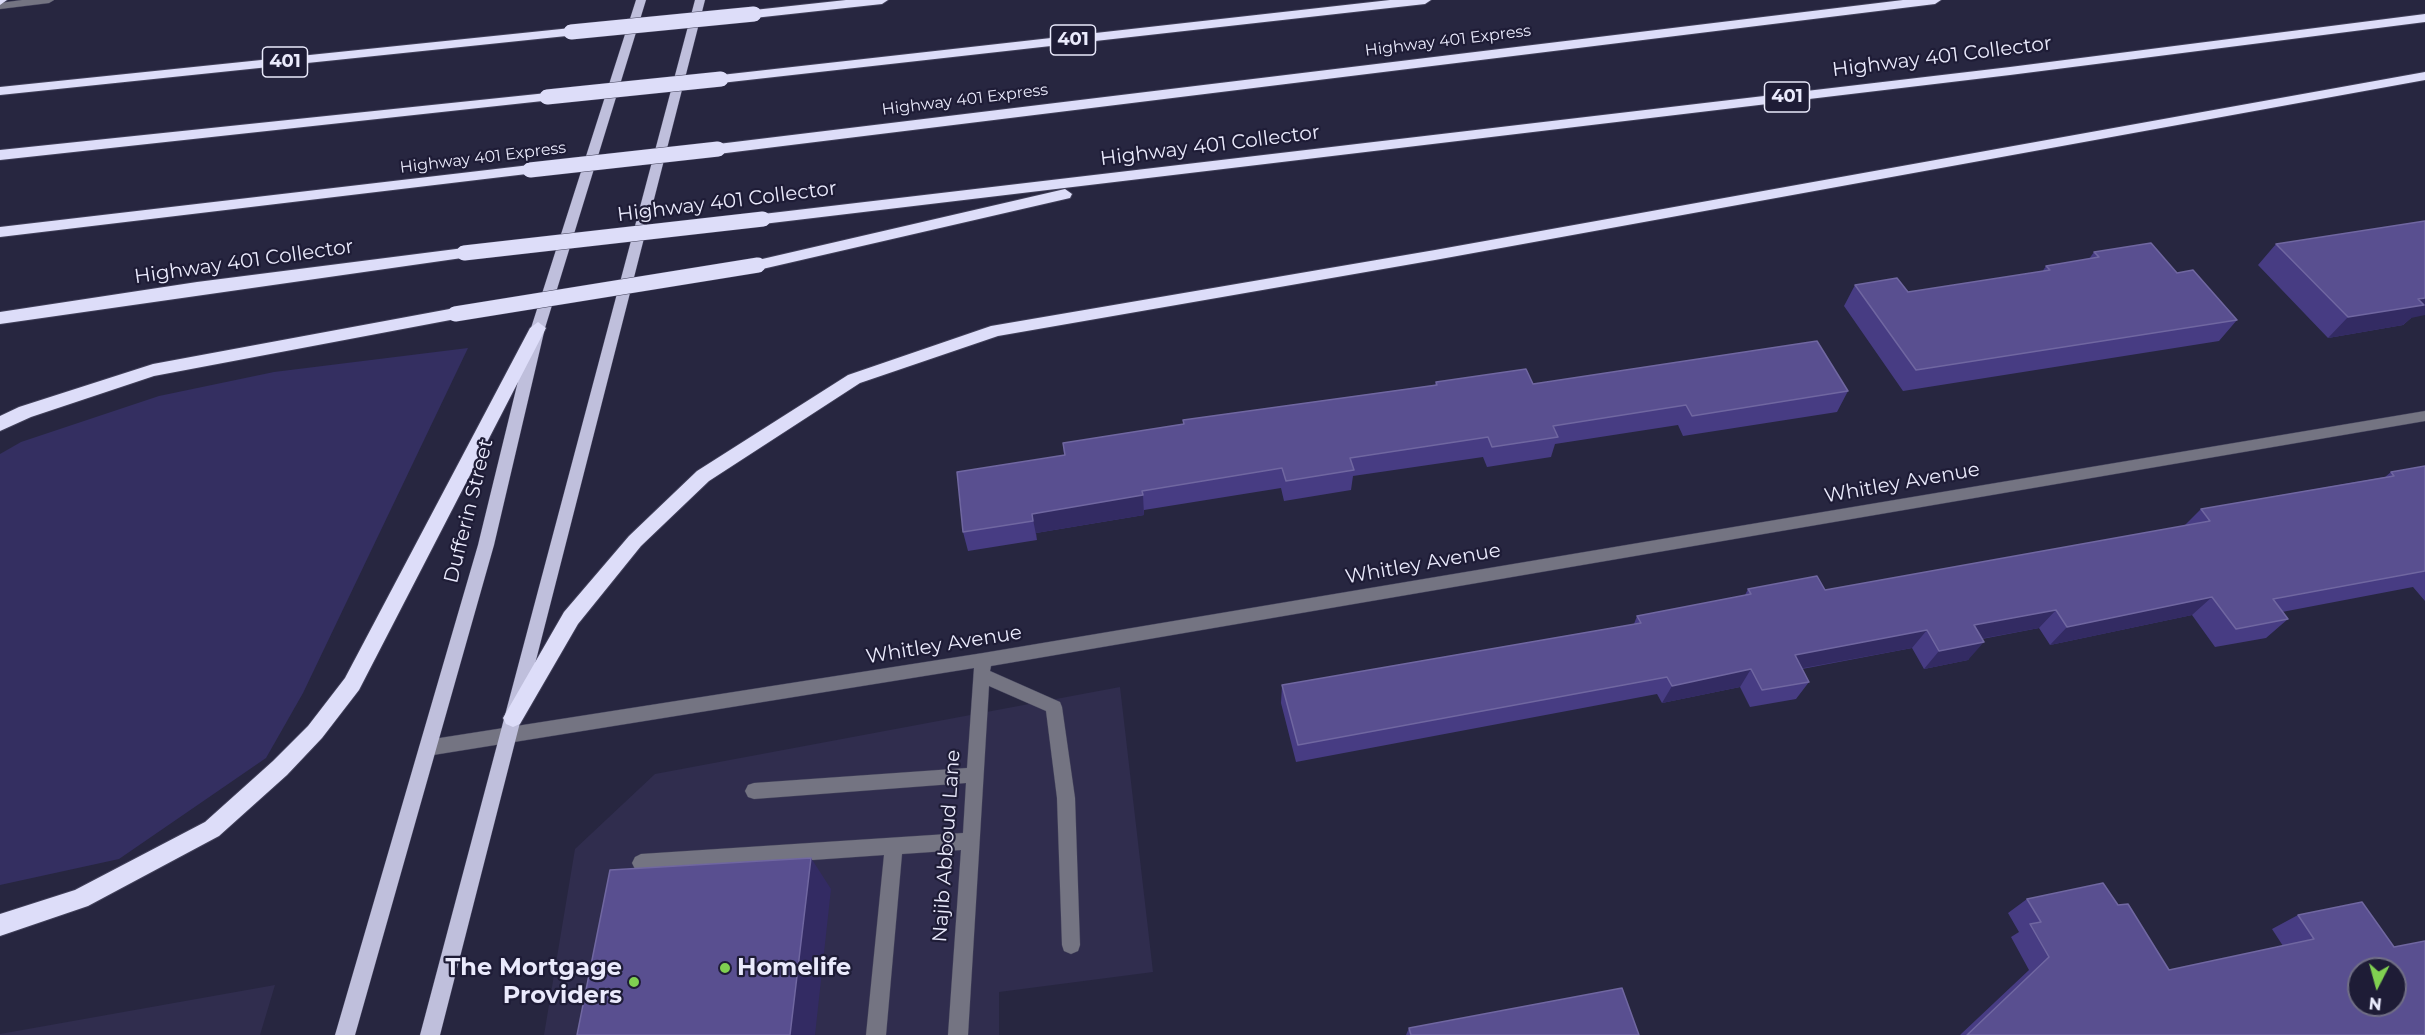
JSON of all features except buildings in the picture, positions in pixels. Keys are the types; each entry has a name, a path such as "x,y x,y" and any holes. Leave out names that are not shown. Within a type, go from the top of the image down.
{"highway":[{"name":"401","path":"0,92 882,0"},
{"name":"401","path":"0,155 721,80 1425,0"},
{"name":"Highway 401 Express","path":"0,232 718,149 1935,0"},
{"name":"Highway 401 Collector","path":"0,318 197,288 464,253 1149,174 2425,18"},
{"path":"513,718 571,618 635,542 704,476 854,379 997,330 1435,255 2425,76"},
{"path":"0,424 25,412 153,369 455,314 758,265 1149,174"},
{"path":"0,926 80,899 212,829 280,768 315,732 352,684 538,328"}],"main road":[{"name":"Dufferin Street","path":"345,1035 486,545 538,328 641,0"},
{"path":"430,1035 700,0"}],"street":[{"path":"0,6 48,0"},
{"name":"Whitley Avenue","path":"427,748 982,667 2425,416"},
{"path":"982,667 1054,707 1066,798 1071,945"},
{"name":"Najib Abboud Lane","path":"958,1035 982,667"},
{"path":"754,791 974,775"},
{"path":"641,862 970,841"},
{"path":"876,1035 894,846"}],"shaded area":[{"path":"468,348 303,693 266,758 119,859 0,885 0,454 21,442 159,396 274,372"},
{"path":"1120,687 1153,972 999,992 999,1035 544,1035 575,849 655,774"},
{"path":"275,985 260,1035 0,1035 0,1034"}],"place":[{"name":"Homelife","path":"725,968"},
{"name":"The Mortgage Providers","path":"634,982"}]}
